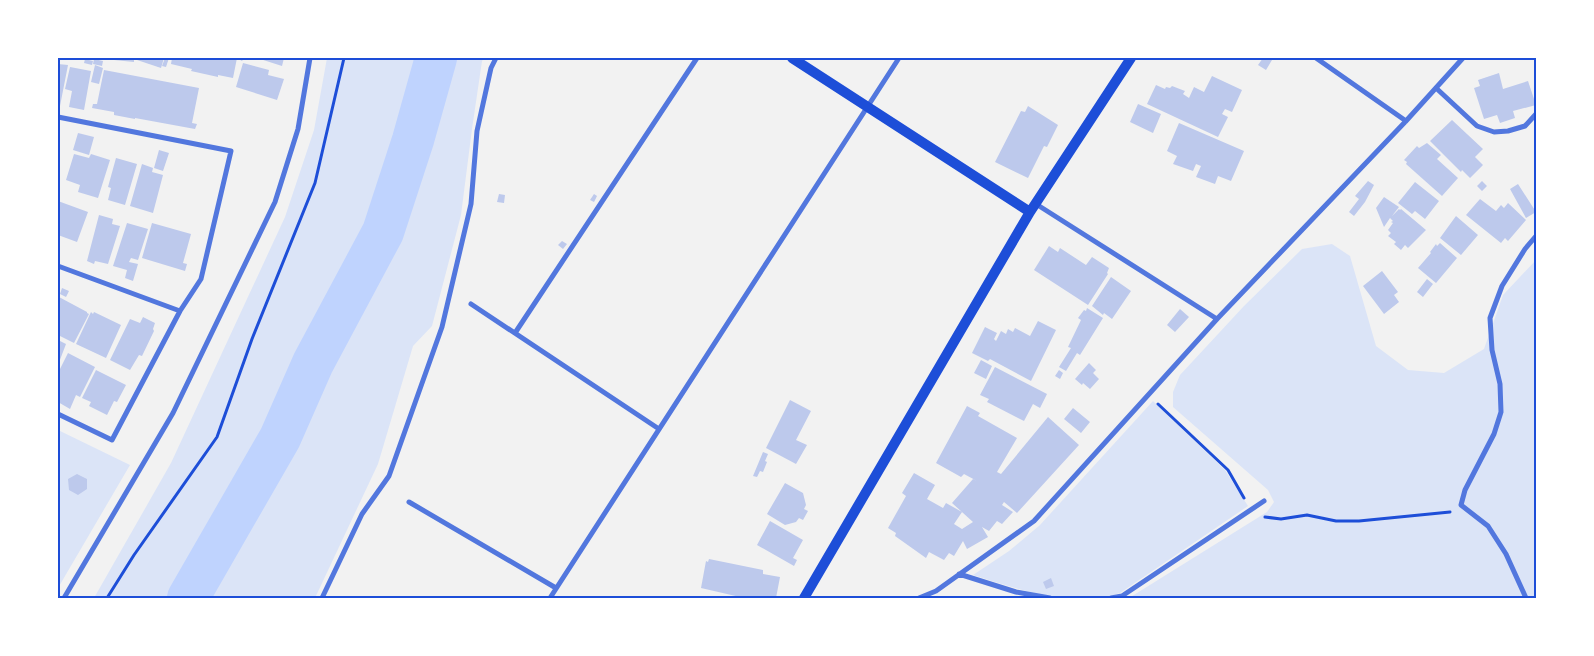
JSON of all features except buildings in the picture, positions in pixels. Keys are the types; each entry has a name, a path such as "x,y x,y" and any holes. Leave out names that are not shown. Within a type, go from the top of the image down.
{"main road":[{"path":"792,58 1032,208"},
{"path":"804,598 1032,208 1131,58"}],"street":[{"path":"64,598 173,413 275,202 298,129 310,58"},
{"path":"322,598 362,514 389,476 442,327 471,204 477,131 491,68 496,58"},
{"path":"514,333 697,58"},
{"path":"550,598 899,58"},
{"path":"1316,58 1406,121"},
{"path":"919,598 936,590 1034,521 1217,319 1406,121 1462,58"},
{"path":"1436,88 1477,126 1494,132 1508,131 1525,126 1536,114"},
{"path":"58,118 232,151 201,279 180,311 112,440 58,414"},
{"path":"1032,208 1217,319"},
{"path":"1526,598 1506,554 1488,526 1461,505 1465,490 1494,434 1501,412 1500,384 1492,350 1490,318 1502,286 1525,249 1536,236"},
{"path":"58,266 180,311"},
{"path":"471,304 659,429"},
{"path":"1111,598 1122,596 1264,501"},
{"path":"409,502 556,588"},
{"path":"959,574 1016,592 1050,598"}],"path":[{"path":"107,598 134,555 217,436 252,340 315,183 344,58"},
{"path":"1148,395 1228,470 1249,511 1275,518 1307,515 1336,521 1359,521 1456,511 1461,505"}],"shaded area":[{"path":"327,58 484,58 472,129 461,215 432,326 413,346 378,464 315,598 94,598 171,463 285,217 314,130"},
{"path":"1332,244 1350,256 1376,346 1408,370 1444,373 1484,349 1503,295 1536,260 1536,598 1129,598 1267,512 1274,502 1268,490 1173,407 1173,392 1180,375 1244,306 1302,249"},
{"path":"1153,401 1225,470 1248,506 1120,593 1109,596 1081,599 1050,596 973,575 1009,551 1040,525"},
{"path":"58,430 130,465 58,588"}],"waterway":[{"path":"188,598 280,438 313,363 383,232 413,140 436,58"}]}
